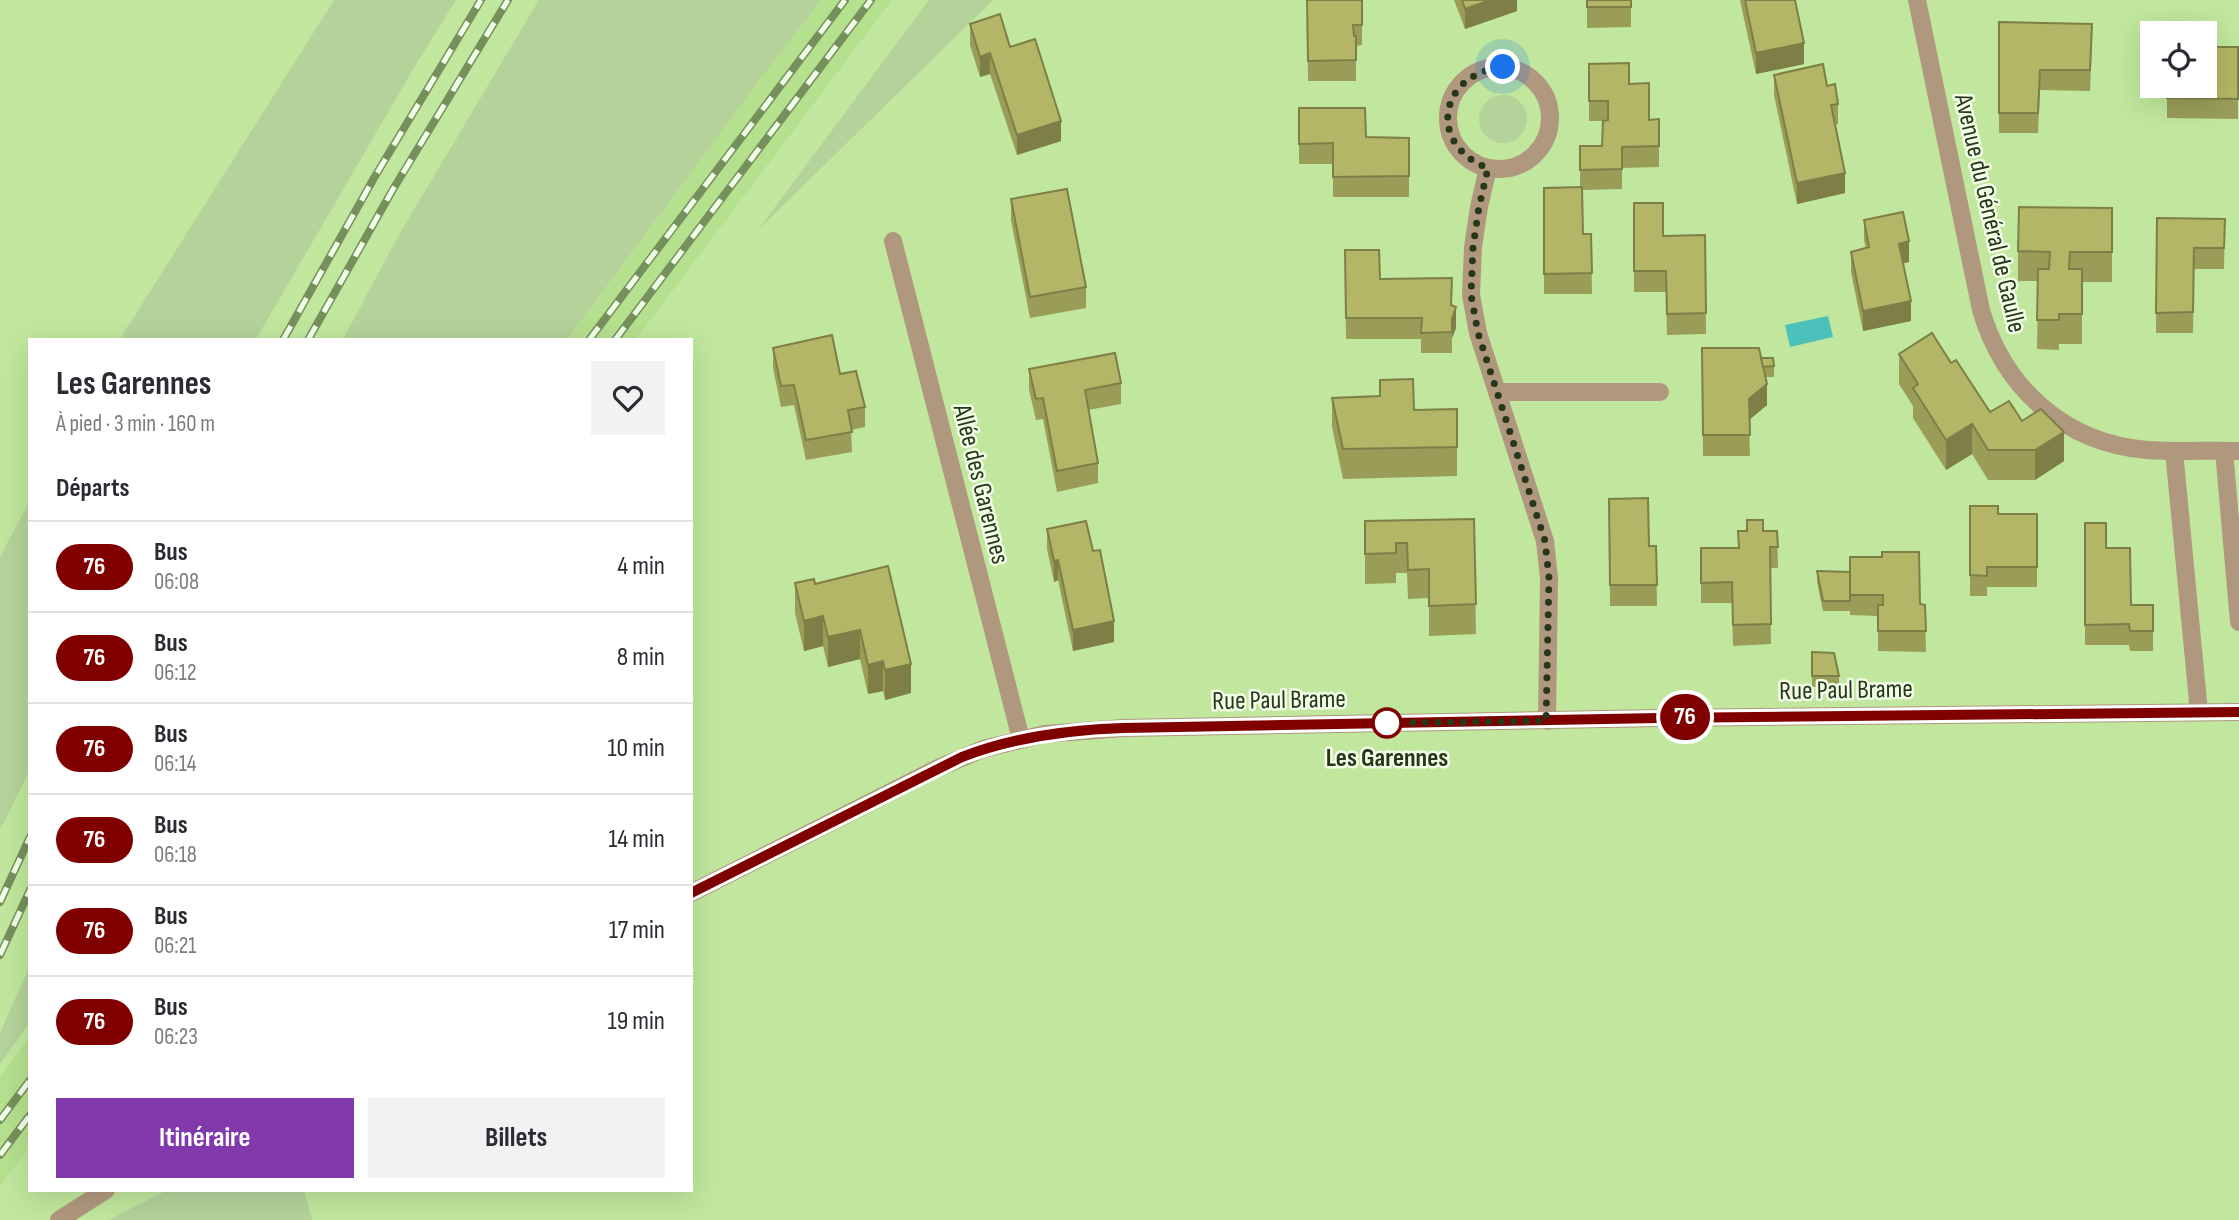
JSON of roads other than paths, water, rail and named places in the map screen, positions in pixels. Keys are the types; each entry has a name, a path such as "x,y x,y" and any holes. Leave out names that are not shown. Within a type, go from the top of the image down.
{"street":[{"name":"Avenue du Général de Gaulle","path":"1917,0 1982,310 1997,353 2015,379 2038,404 2071,427 2127,447 2174,451 2231,451 2239,622"},
{"path":"1488,68 1517,70 1531,78 1548,103 1548,132 1542,146 1532,158 1503,169 1488,168 1462,153 1454,140 1449,126 1453,96 1462,83 1488,68"},
{"path":"1488,168 1473,247 1471,295 1478,333 1545,541 1548,562 1546,721"},
{"name":"Allée des Garennes","path":"893,241 1021,739"},
{"path":"1497,392 1660,392"},
{"path":"2174,451 2199,712"},
{"name":"Rue Paul Brame","path":"693,892 938,768 983,749 1021,739 1089,729 2239,712"},
{"path":"59,1220 103,1192"}],"water":[{"path":"1828,316 1833,337 1790,347 1785,325"}],"railway":[{"path":"284,338 374,178 481,0"},
{"path":"309,338 392,191 508,0"},
{"path":"591,338 845,0"},
{"path":"617,338 871,0"},
{"path":"0,902 28,841"},
{"path":"0,955 28,894"},
{"path":"0,1120 28,1083"},
{"path":"0,1155 28,1118"}],"place":[{"name":"Les Garennes","path":"1387,723"}]}
